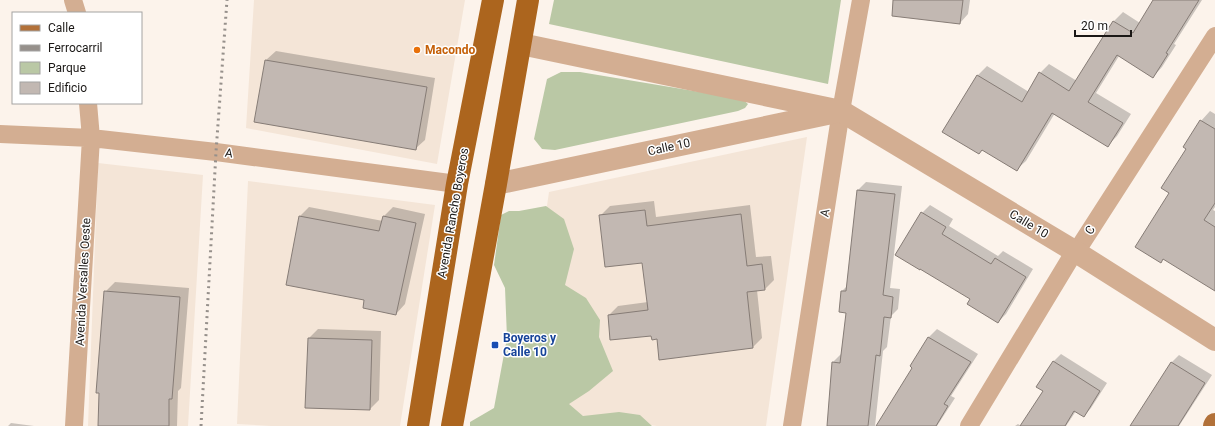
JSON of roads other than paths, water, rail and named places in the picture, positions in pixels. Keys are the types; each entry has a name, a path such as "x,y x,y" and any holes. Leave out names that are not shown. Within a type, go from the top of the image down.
{"highway":[{"name":"Avenida Rancho Boyeros","path":"418,426 457,184 493,0"},
{"path":"452,426 528,0"}],"street":[{"path":"73,0 77,12"},
{"name":"A","path":"792,426 841,111 861,0"},
{"name":"C","path":"969,426 1073,254 1076,252 1215,36"},
{"name":"Calle 10","path":"521,44 841,111 1076,252 1215,340"},
{"name":"Avenida Versalles Oeste","path":"74,426 91,138 88,104"},
{"name":"Calle 10","path":"496,184 841,111"},
{"name":"A","path":"0,134 91,138 216,152 457,184"}],"railway":[{"path":"201,426 216,152 227,0"}],"place":[{"name":"Macondo","path":"417,50"},
{"name":"Boyeros y Calle 10","path":"495,345"}]}
